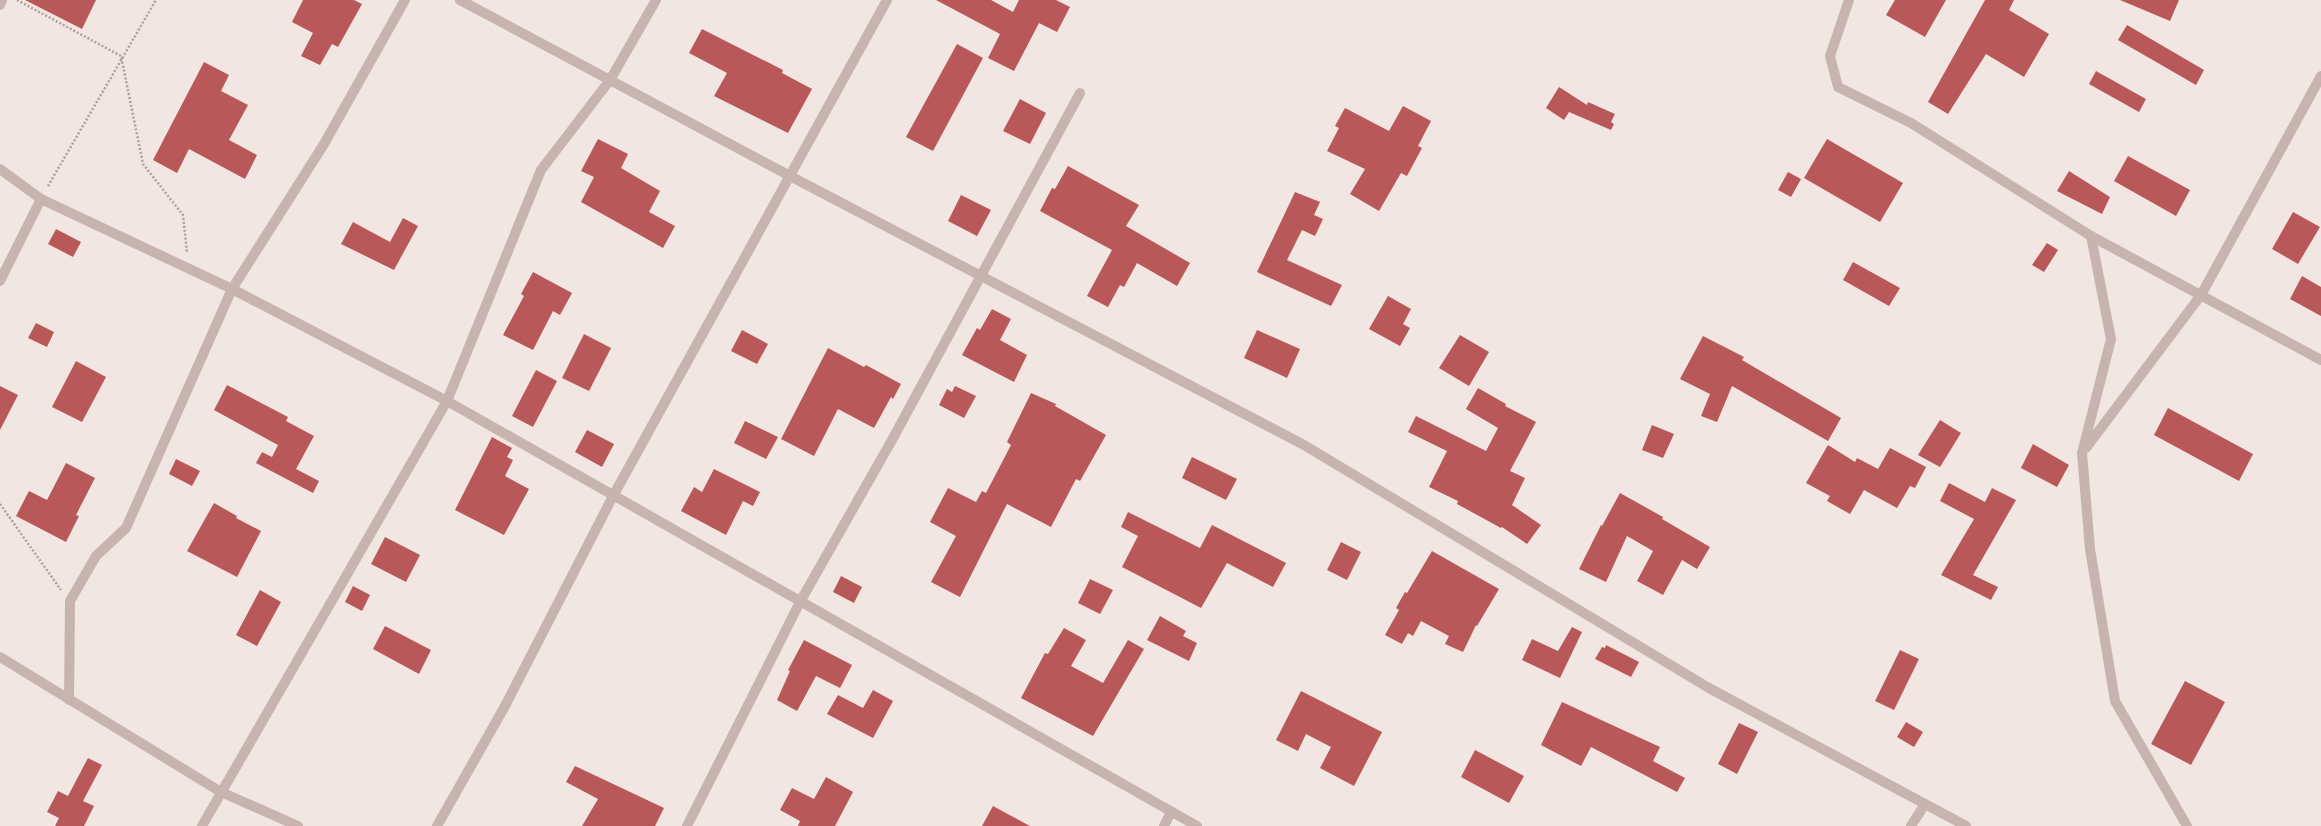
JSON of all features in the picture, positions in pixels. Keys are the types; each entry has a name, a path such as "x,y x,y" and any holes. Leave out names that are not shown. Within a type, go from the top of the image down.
{"street":[{"path":"0,5 2,0"},
{"path":"69,700 70,601 96,556 126,528 232,289 324,144 405,0"},
{"path":"460,0 979,276 1304,445 1709,688 1966,826"},
{"path":"202,826 447,401 541,170 610,80 656,0"},
{"path":"437,826 505,706 613,496 887,0"},
{"path":"1849,0 1830,56 1838,87 1911,123 2091,236 2321,360"},
{"path":"2082,453 2201,295 2321,76"},
{"path":"687,826 800,602 892,440 979,276 1080,93"},
{"path":"0,169 41,199 232,289 447,401 1197,826"},
{"path":"0,281 41,199"},
{"path":"2091,236 2111,339 2082,453 2090,549 2115,701 2187,826"},
{"path":"0,657 221,792 298,826"},
{"path":"1911,826 1925,804"},
{"path":"1164,826 1171,812"}],"path":[{"path":"17,0 121,56"},
{"path":"41,199 121,56 156,0"},
{"path":"121,56 143,164 183,215 188,269"},
{"path":"0,504 70,601"}],"building":[{"path":"25,0 96,0 82,29"},
{"path":"303,0 354,0 362,4 338,47 332,44 320,65 301,56 313,33 292,22"},
{"path":"936,0 991,0 1013,12 1019,0 1056,0 1070,7 1057,32 1039,23 1014,71 988,58 1000,34"},
{"path":"1895,0 1946,0 1925,37 1886,15"},
{"path":"1985,0 2014,0 2009,10 2049,34 2024,77 1986,54 1948,114 1928,102"},
{"path":"2120,0 2179,0 2170,21"},
{"path":"2127,25 2204,70 2196,85 2118,40"},
{"path":"702,29 783,70 782,73 812,89 788,133 714,96 727,73 689,53"},
{"path":"957,44 983,58 933,151 906,137"},
{"path":"204,62 229,75 221,91 248,105 229,140 257,155 245,179 189,149 177,173 153,160"},
{"path":"2096,71 2146,99 2139,112 2089,84"},
{"path":"1559,87 1587,105 1588,102 1615,114 1611,122 1614,124 1611,130 1569,112 1564,120 1546,108"},
{"path":"1020,99 1046,113 1030,144 1003,131"},
{"path":"1403,106 1431,121 1418,146 1422,148 1407,176 1401,173 1379,211 1350,194 1365,169 1327,151 1339,128 1335,126 1345,108 1389,131"},
{"path":"598,139 628,154 621,168 660,191 649,212 675,226 663,248 581,202 594,177 581,171"},
{"path":"1827,139 1903,183 1880,222 1804,178"},
{"path":"2128,156 2190,190 2176,216 2114,181"},
{"path":"1068,166 1139,205 1126,226 1190,263 1177,286 1137,263 1124,287 1120,285 1108,307 1087,296 1112,250 1040,211 1052,188 1055,189"},
{"path":"2069,171 2110,197 2102,214 2057,191"},
{"path":"1788,172 1801,179 1791,197 1778,190"},
{"path":"1295,192 1320,202 1314,215 1323,219 1315,236 1302,230 1287,260 1342,285 1331,306 1257,272"},
{"path":"961,195 991,210 977,236 948,221"},
{"path":"2293,212 2320,227 2298,264 2272,249"},
{"path":"403,218 418,226 394,270 341,244 353,222 390,242"},
{"path":"56,229 81,242 73,257 48,244"},
{"path":"2047,243 2058,250 2044,272 2032,265"},
{"path":"1853,262 1900,288 1889,306 1843,280"},
{"path":"533,272 572,293 560,315 553,311 533,350 503,335 524,296 521,294"},
{"path":"2302,276 2321,287 2321,316 2290,299"},
{"path":"1388,296 1411,309 1403,324 1410,328 1400,346 1369,329"},
{"path":"992,309 1011,319 1000,340 1027,355 1014,382 962,355 977,328 980,330"},
{"path":"36,323 54,332 47,347 28,338"},
{"path":"742,330 768,344 757,364 731,351"},
{"path":"1257,330 1300,349 1287,378 1244,358"},
{"path":"584,334 611,348 589,391 562,378"},
{"path":"1460,335 1489,352 1469,386 1439,368"},
{"path":"1703,336 1744,357 1742,360 1841,418 1828,441 1732,386 1717,422 1701,416 1710,394 1680,379"},
{"path":"828,348 864,367 866,365 901,384 893,399 891,397 874,428 838,409 814,456 781,439"},
{"path":"76,361 106,377 82,422 52,407"},
{"path":"536,370 557,381 533,427 512,416"},
{"path":"227,385 288,417 286,421 314,436 296,469 319,481 313,493 256,463 262,452 272,457 278,445 214,410"},
{"path":"0,386 18,395 0,430"},
{"path":"955,386 976,396 964,418 939,405 947,389 952,392"},
{"path":"1478,388 1506,404 1505,406 1536,422 1510,471 1525,478 1512,505 1541,525 1527,544 1502,527 1501,528 1457,504 1458,501 1429,487 1447,451 1408,432 1416,416 1486,451 1498,428 1466,409"},
{"path":"1031,393 1056,404 1055,406 1106,435 1080,481 1076,479 1051,527 1007,504 960,597 931,582 956,536 930,522 948,488 976,502 982,491 986,493 1011,445 1007,442"},
{"path":"2168,408 2253,454 2239,481 2154,435"},
{"path":"1940,420 1961,433 1940,467 1918,455"},
{"path":"745,421 778,437 766,459 734,443"},
{"path":"1652,425 1674,434 1663,458 1642,450"},
{"path":"587,430 614,444 602,467 575,452"},
{"path":"492,437 512,448 507,457 513,460 505,476 529,489 504,535 455,510"},
{"path":"2033,444 2069,465 2057,487 2021,468"},
{"path":"1828,445 1855,462 1857,458 1878,469 1890,448 1926,467 1915,488 1910,486 1897,508 1864,490 1850,514 1827,501 1830,496 1806,483"},
{"path":"1192,457 1237,479 1226,500 1182,478"},
{"path":"176,459 200,471 192,486 169,474"},
{"path":"66,463 95,478 76,515 79,516 66,542 16,516 29,491 47,500"},
{"path":"714,469 760,492 753,506 743,501 726,535 681,511 694,487 702,492"},
{"path":"1949,483 1985,502 1992,488 2016,500 1973,575 1998,587 1991,600 1941,575 1974,519 1940,501"},
{"path":"1620,493 1663,517 1662,519 1710,547 1697,569 1682,560 1663,595 1637,581 1653,551 1627,536 1606,582 1579,569 1601,525 1602,526"},
{"path":"214,503 237,516 236,518 261,531 237,577 187,551"},
{"path":"1128,512 1200,548 1212,525 1286,563 1273,587 1227,563 1201,608 1122,567 1138,536 1121,527"},
{"path":"385,537 420,555 406,582 371,564"},
{"path":"1341,542 1361,552 1347,580 1327,570"},
{"path":"1432,551 1499,589 1477,626 1476,625 1463,652 1445,644 1449,636 1421,621 1413,636 1408,633 1402,644 1385,635 1399,610 1396,608 1405,592 1407,593"},
{"path":"841,576 862,587 854,603 833,592"},
{"path":"1090,579 1113,590 1100,614 1078,603"},
{"path":"353,586 370,595 362,611 345,602"},
{"path":"260,590 281,602 257,646 236,635"},
{"path":"1160,616 1186,631 1183,636 1197,643 1189,661 1147,640"},
{"path":"385,626 431,650 419,674 373,649"},
{"path":"1572,627 1582,632 1560,678 1522,660 1532,639 1558,651"},
{"path":"1064,628 1086,640 1071,666 1103,683 1128,640 1144,649 1093,736 1021,698 1045,653 1048,654"},
{"path":"804,640 852,665 840,688 816,676 797,711 777,700 790,671 788,670"},
{"path":"1606,645 1639,662 1631,677 1595,659 1602,647 1605,648"},
{"path":"1900,650 1919,659 1894,710 1875,701"},
{"path":"2185,681 2225,702 2191,765 2151,744"},
{"path":"873,690 893,701 873,738 827,714 838,695 863,708"},
{"path":"1301,691 1382,732 1354,786 1320,768 1331,747 1306,734 1298,751 1276,740"},
{"path":"1562,702 1660,747 1653,761 1685,778 1677,792 1591,747 1581,766 1541,745"},
{"path":"1906,722 1923,732 1914,747 1897,737"},
{"path":"1739,723 1758,732 1737,774 1718,764"},
{"path":"1475,750 1524,776 1509,803 1461,777"},
{"path":"88,758 102,765 83,801 94,806 84,826 55,826 59,818 47,812 58,791 68,796"},
{"path":"575,766 664,808 655,826 582,826 598,799 566,782"},
{"path":"826,777 853,792 835,826 798,826 800,821 780,810 792,788 814,799"},
{"path":"993,806 1030,826 982,826"}]}
